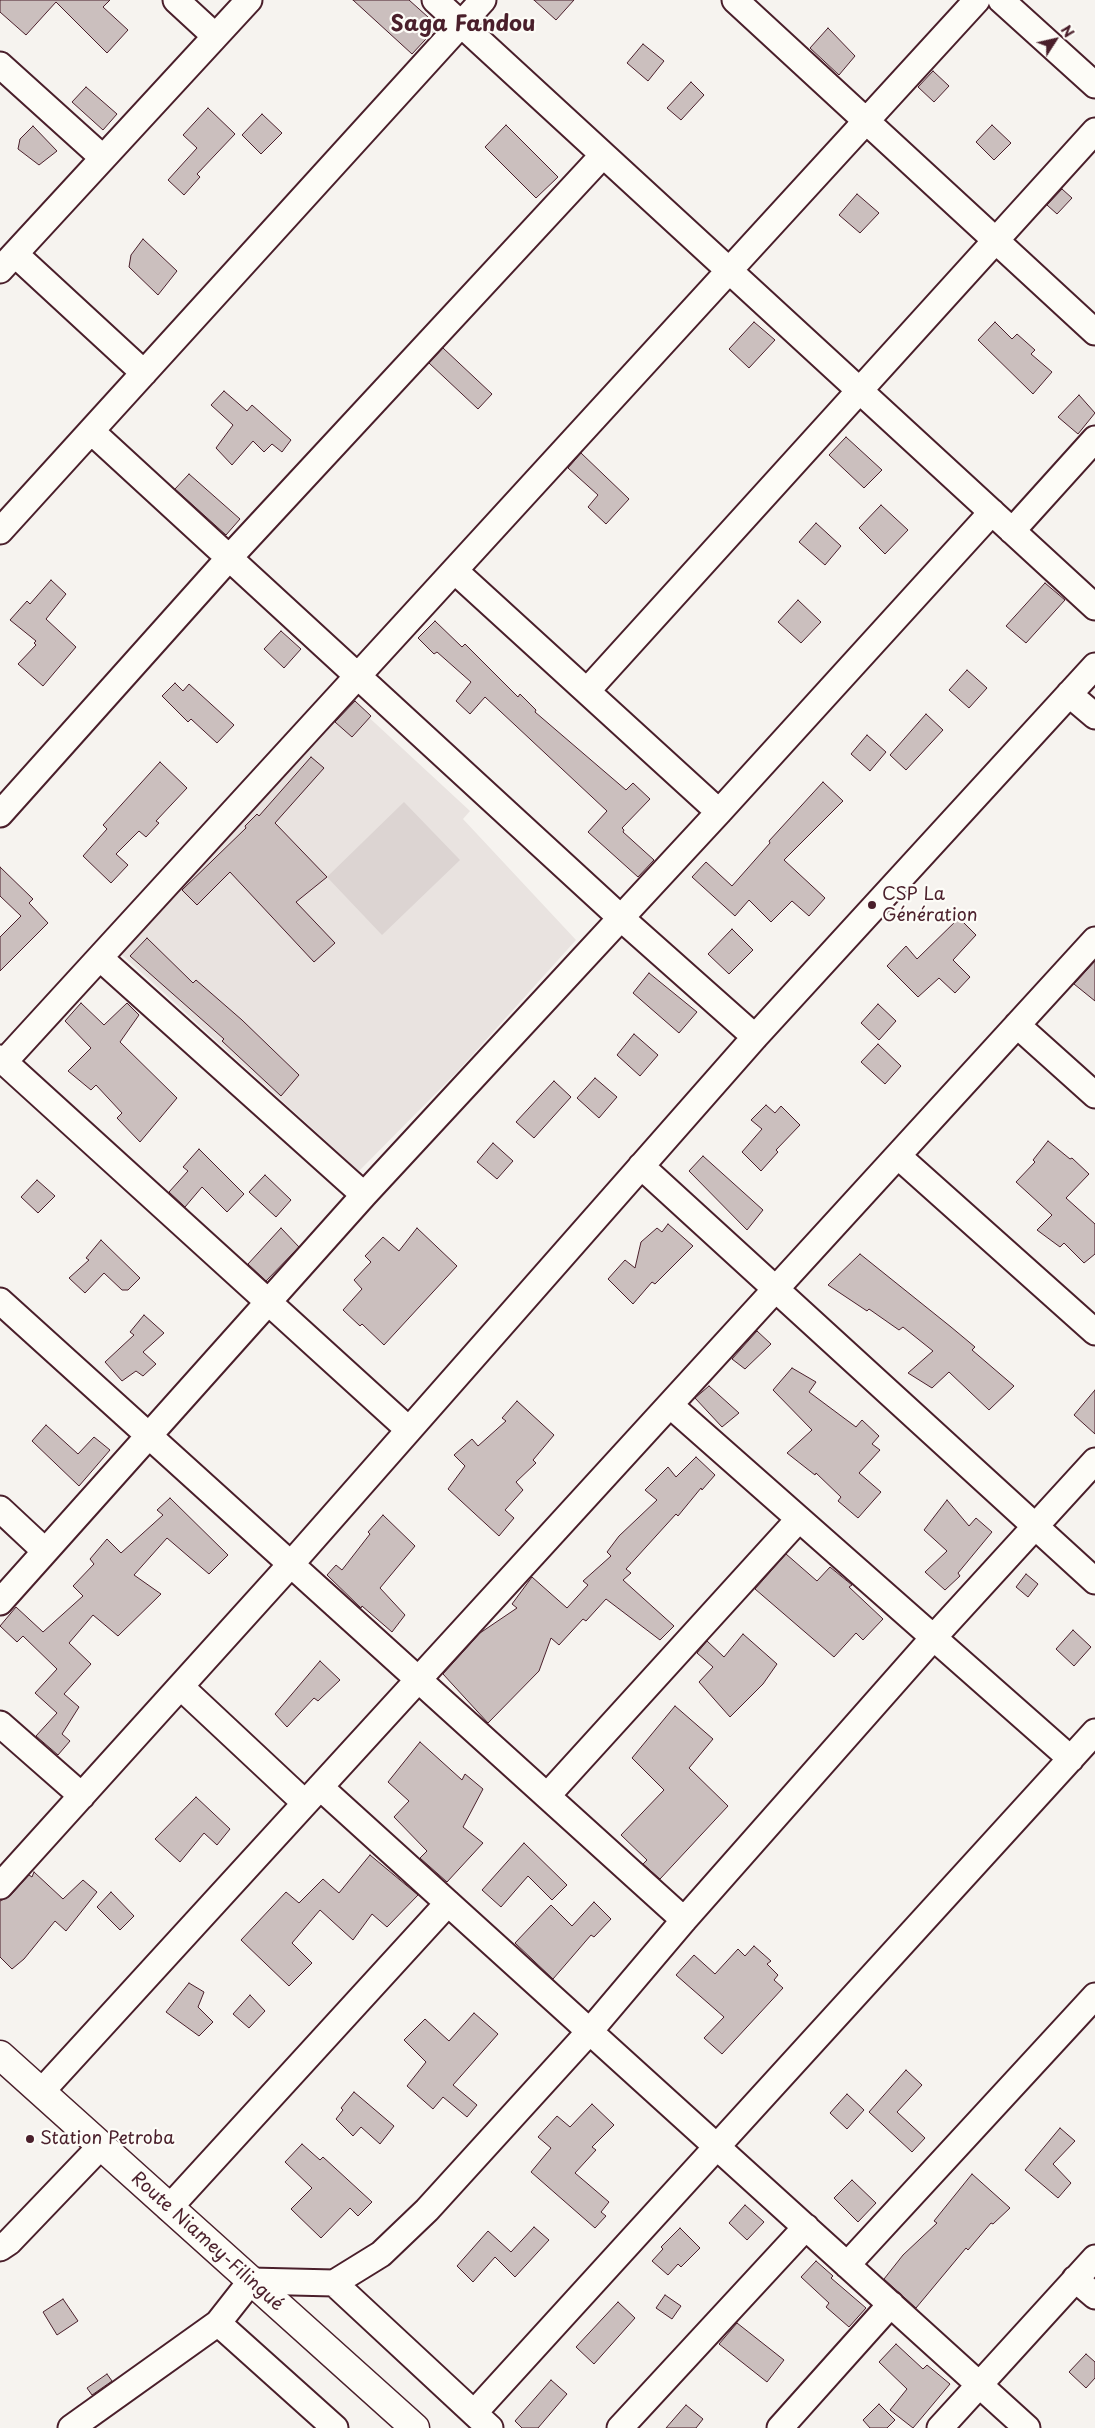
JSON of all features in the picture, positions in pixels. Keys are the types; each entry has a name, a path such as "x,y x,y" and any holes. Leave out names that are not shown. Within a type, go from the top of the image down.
{"main road":[{"name":"Route Niamey-Filingué","path":"0,2055 414,2428"}],"street":[{"path":"176,0 215,36"},
{"path":"144,373 7,262 248,0"},
{"path":"435,0 1095,607"},
{"path":"0,531 483,0"},
{"path":"736,0 1095,332"},
{"path":"408,1430 2,1060 100,958 978,0"},
{"path":"1001,0 1095,85"},
{"path":"0,65 104,158"},
{"path":"587,691 858,390 1095,131"},
{"path":"0,814 229,558 603,155"},
{"path":"91,431 621,918 755,1037"},
{"path":"1012,531 1095,439"},
{"path":"0,1602 364,1195 719,812 992,512"},
{"path":"455,571 719,812"},
{"path":"0,1886 291,1564 755,1037 1095,666"},
{"path":"1069,694 1095,716"},
{"path":"40,2092 1095,940"},
{"path":"100,958 364,1195"},
{"path":"1017,1025 1095,1095"},
{"path":"898,1156 1095,1332"},
{"path":"641,1166 1095,1580"},
{"path":"0,1301 684,1920"},
{"path":"670,1405 1071,1759"},
{"path":"70,2428 218,2323 250,2281 334,2283 381,2254 427,2210 590,2031 684,1920 934,1637 1095,1461"},
{"path":"0,1510 45,1551"},
{"path":"547,1796 799,1519"},
{"path":"181,1687 448,1903 1027,2428"},
{"path":"0,1724 82,1796"},
{"path":"334,2283 482,2421 717,2147 1095,1732"},
{"path":"169,2208 448,1903"},
{"path":"847,2265 1095,1996"},
{"path":"0,2248 100,2147"},
{"path":"620,2428 806,2227"},
{"path":"940,2428 1095,2258"},
{"path":"1076,2279 1095,2296"},
{"path":"780,2428 891,2304"},
{"path":"218,2323 331,2427"}],"shaded area":[{"path":"349,699 470,811 463,819 576,940 457,1072 359,1171 120,953 232,833"},
{"path":"404,802 460,860 382,935 327,877"}],"building":[{"path":"0,0 110,0 103,7 128,30 107,53 56,2 26,35 0,12"},
{"path":"353,0 409,0 438,26 412,54"},
{"path":"534,0 574,0 556,20"},
{"path":"828,28 855,56 839,75 810,48"},
{"path":"643,44 664,61 648,81 627,63"},
{"path":"933,71 949,86 934,102 918,87"},
{"path":"691,82 704,95 681,120 667,108"},
{"path":"86,87 117,114 103,130 72,102"},
{"path":"208,108 235,134 197,174 200,177 184,195 168,180 197,148 183,135"},
{"path":"262,114 282,133 261,154 242,135"},
{"path":"506,125 558,177 536,198 485,147"},
{"path":"992,125 1011,143 994,160 976,142"},
{"path":"33,126 57,151 39,165 18,149 20,139"},
{"path":"1062,189 1072,198 1057,214 1047,205"},
{"path":"857,194 879,213 860,233 839,215"},
{"path":"143,239 177,271 158,295 129,267 131,255"},
{"path":"754,322 775,340 749,368 729,349"},
{"path":"995,322 1012,339 1017,334 1035,350 1031,354 1052,372 1033,394 978,340"},
{"path":"443,348 492,394 478,409 429,363"},
{"path":"224,391 247,411 252,405 291,440 282,452 272,444 264,452 253,441 232,465 216,448 233,425 211,405"},
{"path":"1079,395 1095,413 1078,434 1058,417"},
{"path":"846,437 882,470 864,488 829,455"},
{"path":"581,453 629,499 606,524 588,507 598,495 568,468"},
{"path":"189,474 240,519 226,535 175,489"},
{"path":"881,505 908,530 885,554 859,528"},
{"path":"816,523 841,546 825,565 799,542"},
{"path":"51,580 66,594 46,619 76,647 43,686 18,664 36,645 34,643 36,641 10,620 27,601 30,604"},
{"path":"1045,583 1065,600 1026,643 1006,626"},
{"path":"798,600 821,622 801,643 778,622"},
{"path":"435,621 462,647 465,644 518,697 520,694 536,710 535,712 626,790 633,783 650,799 622,828 623,832 654,860 638,877 588,832 607,811 485,697 470,714 456,701 471,682 437,652 434,654 418,638"},
{"path":"281,631 301,649 284,668 264,649"},
{"path":"967,670 987,688 969,708 949,690"},
{"path":"175,683 183,691 189,684 234,725 217,743 191,719 188,722 162,696"},
{"path":"355,701 371,716 352,737 335,722"},
{"path":"926,714 943,730 906,770 890,755"},
{"path":"867,735 886,752 870,771 851,754"},
{"path":"311,757 324,768 275,823 327,877 296,902 335,943 314,962 230,872 197,905 182,890 246,828 245,826 257,814 259,816"},
{"path":"160,762 187,788 156,821 159,823 146,837 139,831 116,854 128,865 111,883 83,856 107,829 103,825"},
{"path":"823,782 843,801 784,860 825,898 809,916 792,901 771,922 749,900 735,916 692,877 706,862 732,886 770,843 769,841"},
{"path":"0,867 33,899 29,903 48,923 0,971 0,937 21,916 0,896"},
{"path":"959,918 976,935 953,960 970,977 955,993 939,978 918,997 887,966 906,946 917,959"},
{"path":"732,929 753,950 729,974 708,954"},
{"path":"147,938 193,983 196,980 242,1020 299,1075 281,1096 222,1041 224,1039 130,956"},
{"path":"1095,961 1095,1001 1074,984"},
{"path":"649,973 697,1012 679,1033 633,993"},
{"path":"81,1003 104,1025 127,1003 139,1015 120,1042 177,1098 140,1142 117,1118 122,1113 96,1085 91,1090 68,1071 91,1048 65,1021"},
{"path":"878,1004 896,1021 879,1040 861,1023"},
{"path":"634,1034 658,1055 640,1076 617,1055"},
{"path":"878,1044 901,1066 885,1084 861,1062"},
{"path":"595,1078 617,1097 599,1118 577,1098"},
{"path":"554,1081 571,1097 534,1138 516,1122"},
{"path":"766,1105 775,1113 781,1106 800,1125 776,1150 778,1152 761,1171 742,1152 762,1129 751,1120"},
{"path":"1048,1141 1070,1159 1072,1158 1089,1174 1066,1198 1095,1224 1095,1254 1084,1263 1064,1243 1060,1247 1037,1230 1052,1215 1016,1182 1035,1162 1033,1160"},
{"path":"493,1143 513,1161 497,1179 477,1162"},
{"path":"199,1149 244,1194 227,1212 202,1187 185,1207 169,1192 188,1171 183,1167"},
{"path":"703,1156 763,1210 747,1230 689,1171"},
{"path":"265,1175 291,1200 276,1217 249,1192"},
{"path":"37,1180 55,1196 38,1213 21,1197"},
{"path":"668,1224 693,1246 655,1284 652,1282 633,1304 608,1279 625,1260 635,1268 641,1242 657,1228 662,1232"},
{"path":"281,1228 299,1247 266,1281 248,1264"},
{"path":"417,1228 457,1266 384,1345 362,1324 360,1326 343,1310 362,1289 354,1280 371,1262 365,1256 383,1237 399,1251"},
{"path":"101,1240 140,1278 128,1290 122,1290 104,1273 85,1293 69,1278 89,1260 86,1258"},
{"path":"860,1254 975,1347 972,1350 1014,1386 989,1410 949,1372 932,1388 908,1373 933,1351 903,1327 899,1330 869,1309 867,1311 828,1285"},
{"path":"144,1315 164,1333 143,1352 156,1364 143,1376 136,1371 122,1381 105,1362 134,1335 130,1332"},
{"path":"757,1331 771,1344 745,1369 732,1359"},
{"path":"792,1368 816,1382 809,1392 856,1427 862,1420 879,1436 872,1444 880,1450 859,1473 881,1492 858,1518 838,1501 841,1497 816,1473 815,1475 787,1453 812,1430 773,1390"},
{"path":"709,1386 739,1413 722,1427 695,1398"},
{"path":"1095,1390 1095,1434 1074,1415"},
{"path":"517,1401 554,1435 533,1460 536,1463 516,1482 523,1490 505,1510 514,1518 499,1536 448,1489 465,1466 454,1455 472,1439 478,1446 506,1421 502,1418"},
{"path":"46,1425 78,1454 94,1437 110,1450 79,1486 32,1441"},
{"path":"696,1457 715,1475 702,1490 701,1488 678,1516 676,1514 626,1569 631,1573 623,1580 674,1626 660,1640 606,1599 586,1621 583,1619 559,1645 551,1638 539,1671 488,1723 443,1674 480,1633 517,1608 512,1604 532,1577 567,1608 588,1585 583,1581 611,1556 607,1552 619,1536 657,1500 645,1490 668,1467 676,1477"},
{"path":"170,1498 228,1555 209,1574 167,1538 134,1575 161,1594 118,1636 93,1615 69,1643 91,1664 64,1694 79,1707 62,1734 70,1741 58,1755 36,1736 57,1713 35,1693 57,1669 23,1636 17,1642 0,1626 16,1607 43,1632 83,1596 73,1586 94,1564 90,1559 107,1539 121,1553 163,1515 157,1510"},
{"path":"947,1500 969,1526 976,1518 992,1532 958,1573 960,1576 945,1590 925,1572 947,1551 924,1530"},
{"path":"383,1515 415,1546 380,1588 405,1615 392,1632 362,1606 361,1608 327,1575 336,1565 342,1570 370,1534 368,1532"},
{"path":"786,1554 817,1581 830,1567 852,1585 849,1587 883,1619 863,1640 856,1633 834,1657 755,1589"},
{"path":"1026,1574 1038,1584 1028,1597 1016,1587"},
{"path":"1073,1630 1091,1647 1074,1666 1056,1649"},
{"path":"743,1634 777,1664 763,1684 730,1717 699,1682 713,1667 697,1653 707,1641 724,1657"},
{"path":"320,1661 340,1680 318,1701 314,1698 287,1727 275,1714"},
{"path":"675,1706 713,1739 689,1768 728,1806 660,1879 643,1864 647,1860 621,1835 664,1790 632,1758"},
{"path":"420,1742 462,1780 465,1774 483,1789 463,1827 483,1843 447,1882 420,1858 427,1851 394,1817 409,1801 388,1782"},
{"path":"196,1797 230,1829 217,1845 204,1833 180,1862 155,1839"},
{"path":"524,1843 567,1885 552,1900 528,1876 501,1907 482,1890"},
{"path":"370,1855 418,1895 387,1927 372,1914 353,1940 320,1910 292,1943 312,1963 289,1986 241,1940 286,1892 299,1903 323,1879 339,1893"},
{"path":"34,1872 63,1899 83,1880 97,1892 66,1931 55,1921 24,1959 12,1969 0,1957 0,1901 10,1896 29,1875 32,1877"},
{"path":"111,1892 134,1916 120,1930 97,1907"},
{"path":"594,1902 611,1919 594,1937 591,1935 553,1979 515,1943 551,1905 572,1926"},
{"path":"754,1946 771,1961 767,1964 778,1975 774,1980 783,1988 722,2054 704,2038 724,2017 676,1975 694,1955 715,1974 738,1949 745,1956"},
{"path":"189,1983 204,1992 198,2007 213,2022 199,2036 166,2012"},
{"path":"250,1995 265,2011 249,2028 233,2014"},
{"path":"474,2013 498,2034 453,2085 477,2105 467,2117 443,2097 433,2109 407,2086 426,2062 404,2040 425,2019 449,2041"},
{"path":"906,2070 922,2085 897,2112 925,2138 912,2152 869,2112"},
{"path":"354,2092 394,2126 380,2144 361,2127 353,2136 336,2119 343,2110 341,2108"},
{"path":"847,2094 864,2110 847,2129 830,2113"},
{"path":"592,2104 614,2125 592,2147 596,2150 575,2173 609,2202 601,2212 606,2216 595,2228 531,2172 551,2148 538,2137 557,2116 570,2127"},
{"path":"1060,2128 1075,2141 1053,2164 1071,2183 1058,2198 1025,2170"},
{"path":"302,2144 320,2160 323,2157 372,2202 358,2216 350,2208 321,2238 291,2209 312,2188 285,2162"},
{"path":"972,2174 1010,2208 993,2224 991,2223 968,2250 966,2248 916,2308 884,2279 903,2255 937,2223 934,2221"},
{"path":"852,2180 876,2203 858,2222 834,2198"},
{"path":"745,2205 764,2222 747,2240 729,2223"},
{"path":"534,2227 549,2240 515,2277 495,2257 473,2282 457,2266 488,2231 511,2252"},
{"path":"680,2228 700,2248 681,2267 678,2264 668,2275 652,2261 663,2249 661,2247"},
{"path":"816,2261 833,2276 831,2278 866,2308 849,2327 826,2307 829,2303 801,2277"},
{"path":"665,2295 681,2306 672,2319 656,2308"},
{"path":"63,2299 78,2321 57,2335 43,2312"},
{"path":"618,2302 635,2318 594,2364 576,2347"},
{"path":"737,2323 784,2360 767,2382 719,2344"},
{"path":"896,2344 923,2369 927,2365 950,2384 913,2428 890,2410 907,2389 879,2362"},
{"path":"1086,2354 1095,2362 1095,2378 1086,2388 1069,2372"},
{"path":"107,2374 112,2381 92,2395 87,2388"},
{"path":"551,2380 567,2394 538,2428 522,2428 515,2421"},
{"path":"879,2404 895,2420 887,2428 870,2428 863,2420"},
{"path":"686,2405 703,2419 696,2428 666,2428"}],"place":[{"name":"CSP La Génération","path":"872,905"},
{"name":"Station Petroba","path":"30,2139"}],"district":[{"name":"Saga Fandou","path":"463,25"}]}
